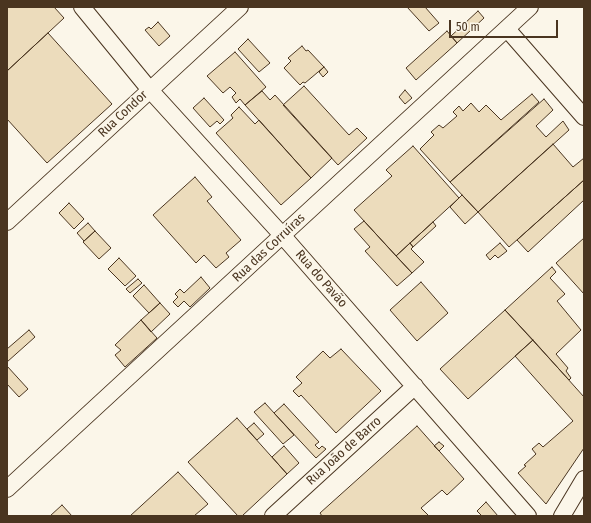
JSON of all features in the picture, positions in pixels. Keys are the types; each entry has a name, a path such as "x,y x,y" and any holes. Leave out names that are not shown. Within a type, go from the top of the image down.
{"street":[{"name":"Rua do Pavão","path":"82,7 150,90 282,235 528,516"},
{"name":"Rua Condor","path":"7,222 240,7"},
{"name":"Rua das Corruíras","path":"7,489 530,7"},
{"path":"507,29 584,117"},
{"name":"Rua João de Barro","path":"273,516 415,386"},
{"path":"562,516 584,479"}],"building":[{"path":"7,7 54,7 64,18 7,71"},
{"path":"407,7 425,7 439,23 429,31"},
{"path":"478,11 484,18 457,43 451,36"},
{"path":"158,22 170,36 159,46 145,30 149,27 151,29"},
{"path":"447,31 457,43 416,80 406,68"},
{"path":"48,33 112,104 47,163 7,119 7,71"},
{"path":"248,39 270,63 259,72 238,49"},
{"path":"302,46 306,51 308,50 324,67 305,83 303,82 300,85 284,68 291,61 288,58"},
{"path":"235,52 266,87 245,105 240,99 236,103 232,97 236,93 230,87 223,93 207,76"},
{"path":"324,67 328,72 323,77 319,72"},
{"path":"304,86 349,135 357,128 367,138 338,165 283,105"},
{"path":"405,90 412,98 405,104 399,97"},
{"path":"262,91 270,100 275,95 332,158 311,178 245,105"},
{"path":"532,94 539,102 450,182 420,149 434,135 431,132 439,125 443,128 457,116 453,112 459,106 463,111 471,103 479,112 486,105 501,120"},
{"path":"204,98 224,120 220,124 217,121 210,127 193,108"},
{"path":"544,99 553,110 536,126 546,137 563,121 569,130 478,212 450,182"},
{"path":"239,107 255,124 259,120 311,178 281,205 216,133 233,118 231,115"},
{"path":"553,144 573,167 584,158 584,180 509,247 478,212"},
{"path":"413,146 459,198 396,256 354,210 392,176 386,170"},
{"path":"195,177 212,197 207,201 241,240 226,253 229,257 216,268 204,255 196,263 153,215"},
{"path":"584,180 584,200 528,252 517,240"},
{"path":"462,195 478,212 465,224 450,207"},
{"path":"69,203 84,219 74,229 59,213"},
{"path":"364,221 412,273 397,286 365,251 370,247 354,229"},
{"path":"433,222 436,226 413,247 410,243"},
{"path":"88,223 95,231 84,241 77,233"},
{"path":"95,231 111,248 99,259 83,242"},
{"path":"584,238 584,294 556,263"},
{"path":"410,243 413,247 411,249 424,262 412,273 396,256"},
{"path":"500,243 507,251 498,258 495,255 490,260 486,255"},
{"path":"119,258 136,276 125,286 108,269"},
{"path":"552,267 556,272 550,278 565,294 557,301 581,330 556,354 568,368 566,371 571,378 569,380 505,310"},
{"path":"201,277 210,288 190,307 184,301 178,307 173,302 178,297 175,294 180,289 184,293"},
{"path":"138,279 142,283 130,293 126,289"},
{"path":"421,282 448,313 417,341 390,310"},
{"path":"144,285 160,303 149,313 133,296"},
{"path":"160,303 170,314 151,332 141,320"},
{"path":"505,310 533,340 468,399 440,369"},
{"path":"141,320 157,338 125,367 115,355 121,350 115,345"},
{"path":"29,330 35,337 7,362 7,349"},
{"path":"533,340 584,397 584,448 546,504 518,473 536,454 532,449 539,443 543,447 573,421 515,356"},
{"path":"341,349 381,391 336,433 301,395 299,397 293,391 302,383 296,377 323,351 330,358"},
{"path":"7,366 28,389 19,397 7,384"},
{"path":"265,403 294,435 283,444 254,412"},
{"path":"284,404 319,442 315,445 319,449 322,446 326,449 316,458 274,413"},
{"path":"237,418 287,474 242,516 238,516 188,462"},
{"path":"254,423 264,434 257,440 247,429"},
{"path":"417,426 464,479 447,495 442,490 421,508 429,516 322,516 320,513"},
{"path":"439,442 444,446 439,451 434,446"},
{"path":"284,446 299,463 287,474 272,457"},
{"path":"178,472 208,504 194,516 130,516"},
{"path":"486,502 498,516 482,516 477,511"},
{"path":"62,505 72,516 50,516"}]}
